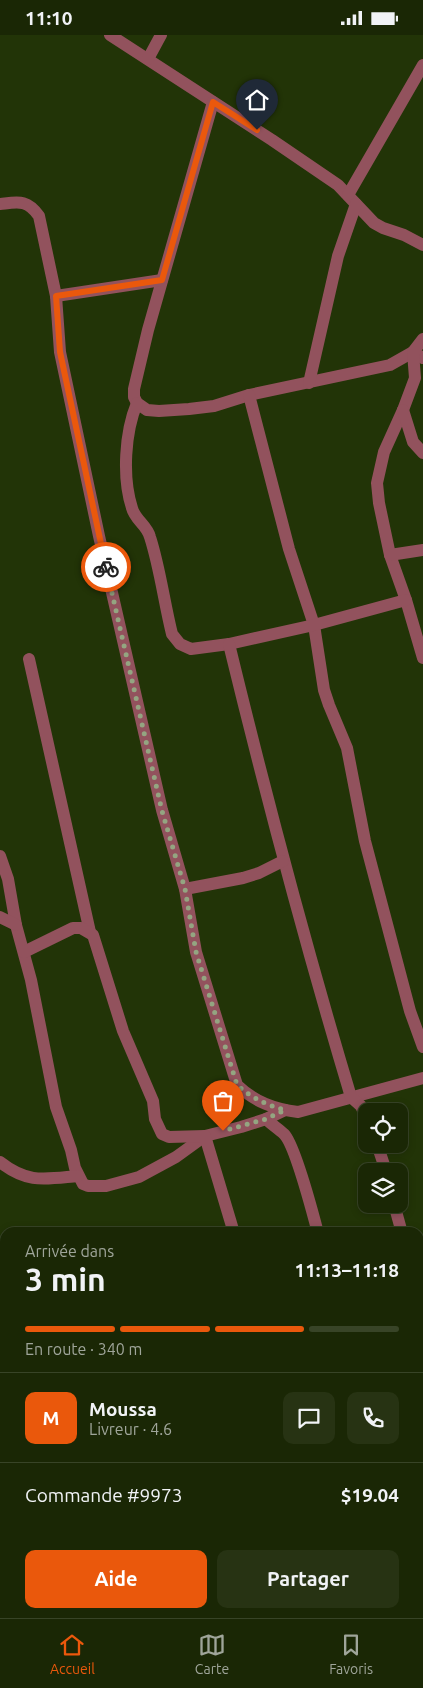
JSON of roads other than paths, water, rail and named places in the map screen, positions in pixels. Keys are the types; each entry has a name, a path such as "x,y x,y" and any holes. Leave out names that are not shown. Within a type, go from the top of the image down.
{"street":[{"path":"110,35 338,185 374,223 422,241"},
{"path":"148,59 161,35"},
{"path":"309,383 352,199 423,65"},
{"path":"213,102 148,330 134,389 134,397 137,403 147,410 169,411 214,406 249,395 390,365 418,355"},
{"path":"0,204 26,203 39,216 56,296 60,352 99,536 162,811 185,889 196,952 237,1085 249,1096 263,1104 298,1112 423,1078"},
{"path":"56,296 162,280"},
{"path":"423,339 418,355 415,378 384,452 377,483 379,503 390,555 423,657"},
{"path":"249,395 289,549 314,625 326,695 347,747 365,841 410,1011 423,1047"},
{"path":"137,403 128,429 126,454 130,499 134,514 150,535 172,634 180,644 191,649 229,644 314,625 406,600"},
{"path":"403,410 413,442 423,453"},
{"path":"390,555 423,550"},
{"path":"229,644 283,861 351,1097 358,1103"},
{"path":"29,659 90,932 95,941 123,1031 153,1101 155,1119 162,1133 170,1137 204,1136 242,1127 285,1110"},
{"path":"0,856 8,879 16,925 31,980 56,1107 72,1150 78,1176 83,1184 106,1186 139,1177 176,1157 204,1136"},
{"path":"185,889 243,878 259,873 283,861"},
{"path":"0,917 16,925"},
{"path":"24,952 73,928 81,928 90,932"},
{"path":"266,1119 276,1129 285,1134 293,1151 316,1227"},
{"path":"204,1136 232,1227"},
{"path":"0,1162 15,1172 30,1178 78,1176"},
{"path":"396,1213 400,1227"}]}
